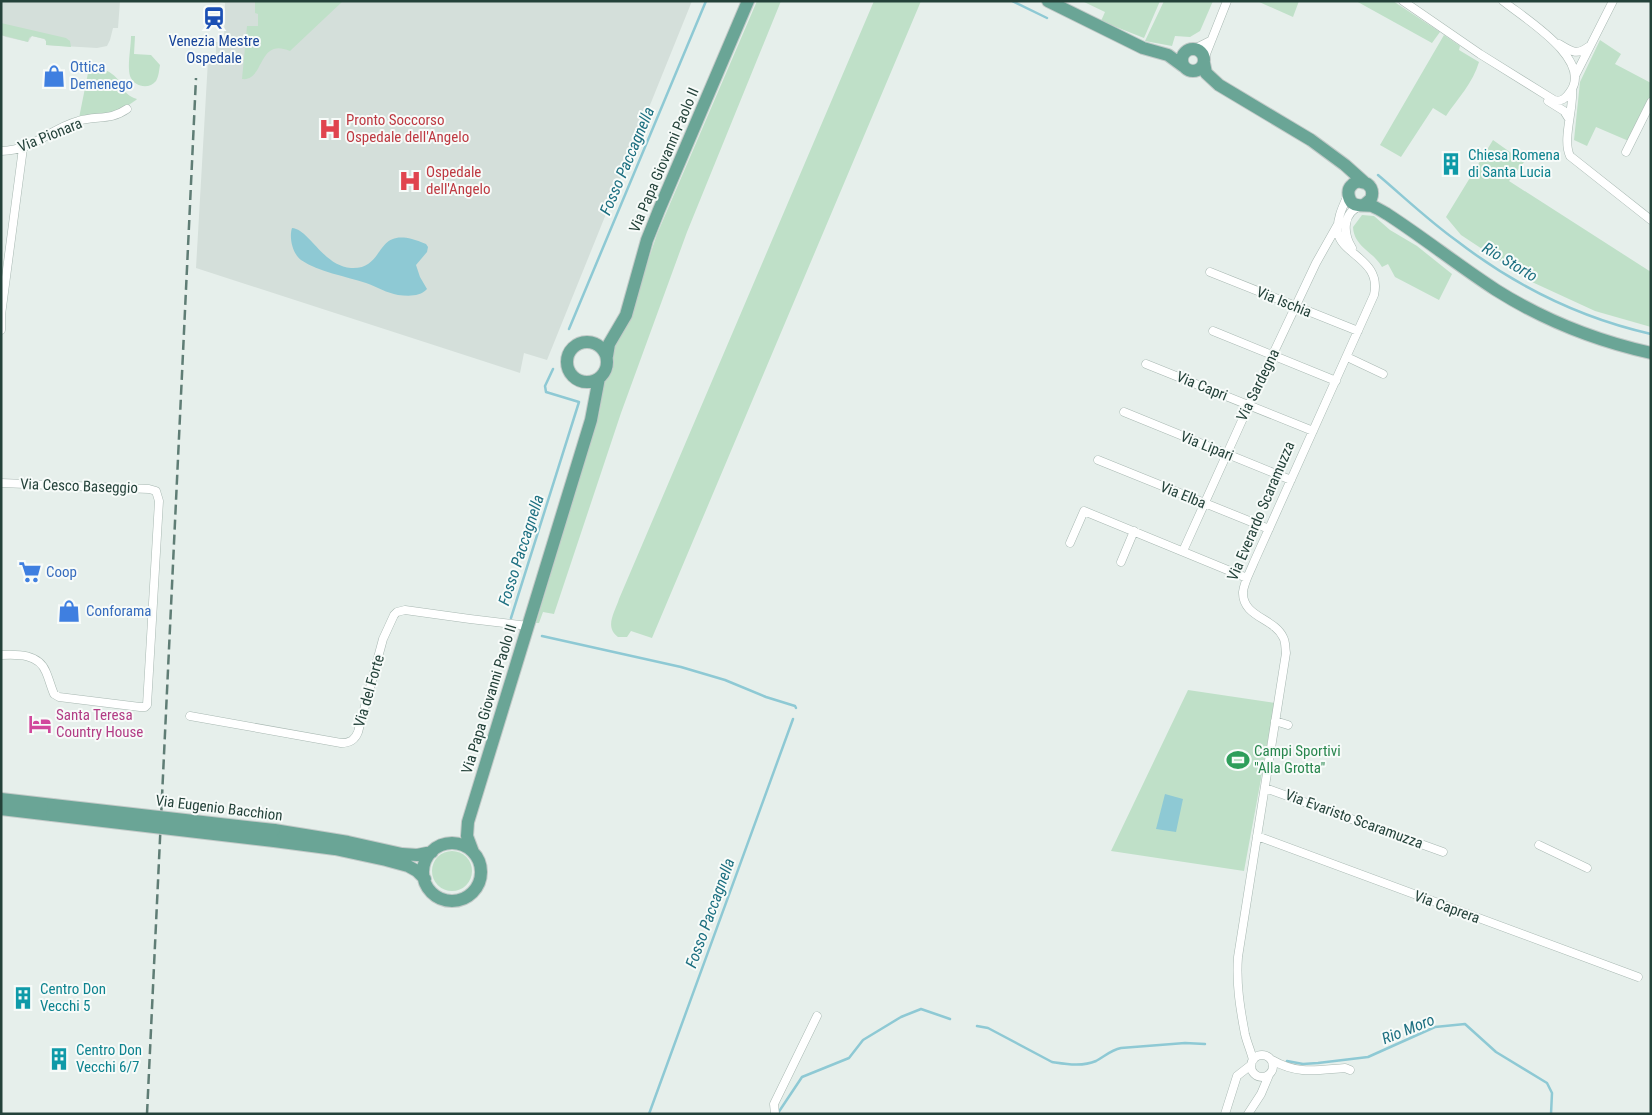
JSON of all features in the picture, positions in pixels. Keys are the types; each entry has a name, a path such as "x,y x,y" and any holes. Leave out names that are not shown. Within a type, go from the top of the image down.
{"main road":[{"name":"Via Papa Giovanni Paolo II","path":"606,356 609,344 626,315 645,248 659,210 748,1"},
{"path":"1048,1 1133,43 1168,55 1203,79 1219,85 1288,125 1345,165 1369,186 1372,193 1382,202 1416,227 1438,248"},
{"path":"1133,43 1191,50 1202,54 1206,73 1219,85"},
{"path":"1188,68 1183,57 1191,50"},
{"path":"1188,68 1200,70 1204,61"},
{"path":"1325,150 1343,175 1352,203 1373,206 1438,248 1498,291 1528,308 1590,335 1651,353"},
{"path":"1348,193 1354,183 1364,182"},
{"path":"1363,205 1370,200 1372,193"},
{"path":"593,413 589,391 581,381 569,372 567,365 568,355 576,344 607,339 615,333"},
{"path":"581,381 591,382 599,378 606,369 606,356 602,348 592,342"},
{"name":"Via Papa Giovanni Paolo II","path":"473,852 467,836 468,822 593,413 599,378"},
{"name":"Via Eugenio Bacchion","path":"1,799 52,810 274,836 348,842 402,854 417,855 432,852"},
{"name":"Via Eugenio Bacchion","path":"1,809 52,810"},
{"name":"Via Papa Giovanni Paolo II","path":"447,844 462,831 468,822"},
{"name":"Via Eugenio Bacchion","path":"274,836 408,866 425,879"},
{"path":"447,844 460,844 473,852 480,864 481,876 478,886 468,895 455,900 443,899 433,893 425,879 424,865 432,852 441,845 447,844"}],"street":[{"path":"1204,61 1210,41 1227,1"},
{"path":"1403,1 1564,111 1569,119"},
{"path":"1503,1 1555,42 1569,59 1574,72"},
{"path":"1613,1 1574,72 1572,113 1569,119 1567,147 1570,156 1651,220"},
{"path":"1191,50 1210,41"},
{"path":"1555,42 1576,52 1581,52 1588,47"},
{"path":"1522,82 1554,100 1560,101 1572,89"},
{"path":"1626,152 1651,102"},
{"name":"Via Pionara","path":"1,151 23,148 78,120 112,117 127,109"},
{"path":"1,330 1,315 23,148"},
{"path":"1339,222 1348,193"},
{"name":"Via Everardo Scaramuzza","path":"1358,256 1347,239 1345,226 1351,213 1363,205"},
{"name":"Via Everardo Scaramuzza","path":"1250,1045 1245,1034 1239,1002 1237,971 1241,930 1286,653 1285,641 1275,627 1246,606 1243,594 1247,578 1374,295 1376,283 1372,272 1342,241 1338,232 1339,222"},
{"name":"Via Sardegna","path":"1183,551 1248,405 1316,263 1339,222"},
{"name":"Via Ischia","path":"1210,272 1358,331"},
{"path":"1213,331 1336,381"},
{"path":"1347,357 1383,374"},
{"name":"Via Capri","path":"1146,364 1313,431"},
{"name":"Via Lipari","path":"1124,412 1291,480"},
{"name":"Via Elba","path":"1098,460 1269,529"},
{"name":"Via Cesco Baseggio","path":"1,483 149,489 156,491 159,500 148,705 145,707 59,696 54,694 47,673 42,663 38,660 29,656 1,655"},
{"path":"1070,543 1084,511 1247,578"},
{"path":"1121,562 1134,531"},
{"name":"Via del Forte","path":"190,716 341,743 350,742 358,732 383,639 397,612 405,610 470,620 528,626"},
{"path":"1275,721 1288,725"},
{"name":"Via Evaristo Scaramuzza","path":"1265,788 1443,852"},
{"name":"Via Caprera","path":"1257,836 1638,977"},
{"path":"1539,845 1587,868"},
{"path":"775,1114 774,1104 817,1016"},
{"path":"1250,1045 1261,1055 1284,1067 1309,1071 1345,1068 1350,1070"},
{"path":"1250,1045 1254,1068 1263,1088"},
{"path":"1225,1114 1236,1081 1254,1068 1261,1055"},
{"path":"1248,1114 1271,1072 1272,1060"},
{"path":"1254,1068 1264,1077 1284,1067"}],"shaded area":[{"path":"1,1 120,1 118,28 113,28 107,46 97,48 46,45 44,39 32,36 28,42 6,37 1,35"},
{"name":"Ospedale dell'Angelo","path":"218,1 692,1 547,360 524,353 520,373 196,268 208,60 216,60 216,42 224,42 225,3"}],"green space":[{"path":"255,1 343,1 290,51 279,48 272,50 266,54 255,74 249,78 242,79 247,26 258,26"},
{"path":"757,1 781,1 687,232 621,413 554,614 543,612 539,623 536,623 600,410 602,381 609,369 609,356 644,273 657,234"},
{"path":"874,1 921,1 652,638 631,631 627,637 618,637 614,633 611,624 619,599"},
{"path":"1082,1 1160,1 1144,38 1101,21 1105,12"},
{"path":"1164,1 1213,1 1200,31 1190,37 1175,36 1172,46 1145,41"},
{"path":"1257,1 1299,1 1293,17"},
{"path":"1356,1 1393,1 1440,32 1432,43"},
{"path":"1,23 66,38 70,41 71,47 46,45 45,39 32,36 28,42 1,35"},
{"path":"1444,35 1460,46 1459,50 1479,62 1469,84 1446,116 1433,108 1401,157 1380,145"},
{"path":"131,36 135,36 134,54 151,55 160,65 157,79 150,86 138,85 130,76"},
{"path":"1600,40 1621,54 1615,64 1651,83 1651,100 1631,142 1596,127 1587,146 1574,140 1580,82"},
{"path":"89,68 109,72 116,77 128,94 137,99 120,111 79,118"},
{"path":"1493,140 1524,162 1509,181 1651,272 1651,327 1595,311 1532,282 1461,235 1446,217"},
{"path":"1362,215 1374,216 1390,230 1417,246 1452,274 1439,300 1395,277 1388,264 1382,267 1360,244 1354,234 1353,227"},
{"path":"1188,690 1275,703 1244,871 1111,851"},
{"path":"456,851 463,854 469,860 472,871 471,879 463,888 456,891 448,891 441,888 433,879 432,867 435,860 444,852"}],"water":[{"path":"292,228 304,234 332,261 341,266 351,268 363,267 371,262 388,242 396,238 409,238 426,244 428,247 427,252 416,265 427,289 417,295 398,295 316,268 301,260 295,253 291,240"},
{"path":"1165,794 1183,799 1176,832 1156,829"}],"waterway":[{"name":"Fosso Paccagnella","path":"569,329 706,1"},
{"name":"Rio Storto","path":"1012,1 1047,18"},
{"name":"Rio Storto","path":"1378,175 1447,233 1501,272 1525,286 1599,319 1651,334"},
{"name":"Fosso Paccagnella","path":"511,618 579,402 546,392 545,386 553,369"},
{"name":"Fosso Paccagnella","path":"508,626 507,630 513,631"},
{"name":"Fosso Paccagnella","path":"542,636 681,667 725,680 796,708"},
{"name":"Fosso Paccagnella","path":"649,1114 793,719"},
{"name":"Rio Moro","path":"778,1113 802,1077 849,1058 863,1040 901,1017 921,1009 950,1019"},
{"name":"Rio Moro","path":"1287,1061 1303,1064 1368,1057 1435,1027 1465,1024 1496,1052 1547,1083 1552,1093 1551,1114"},
{"name":"Rio Moro","path":"977,1026 988,1028 1052,1062 1068,1064 1091,1063 1121,1048 1185,1043 1205,1044"}],"railway":[{"path":"147,1114 196,78"}],"place":[{"name":"Venezia Mestre Ospedale","path":"214,18"},
{"name":"Ottica Demenego","path":"54,76"},
{"name":"Pronto Soccorso Ospedale dell'Angelo","path":"330,129"},
{"name":"Chiesa Romena di Santa Lucia","path":"1451,164"},
{"name":"Ospedale dell'Angelo","path":"410,181"},
{"name":"Coop","path":"30,572"},
{"name":"Conforama","path":"69,611"},
{"name":"Santa Teresa Country House","path":"40,724"},
{"name":"Campi Sportivi \"Alla Grotta\"","path":"1238,760"},
{"name":"Centro Don Vecchi 5","path":"23,998"},
{"name":"Centro Don Vecchi 6/7","path":"59,1059"}]}
